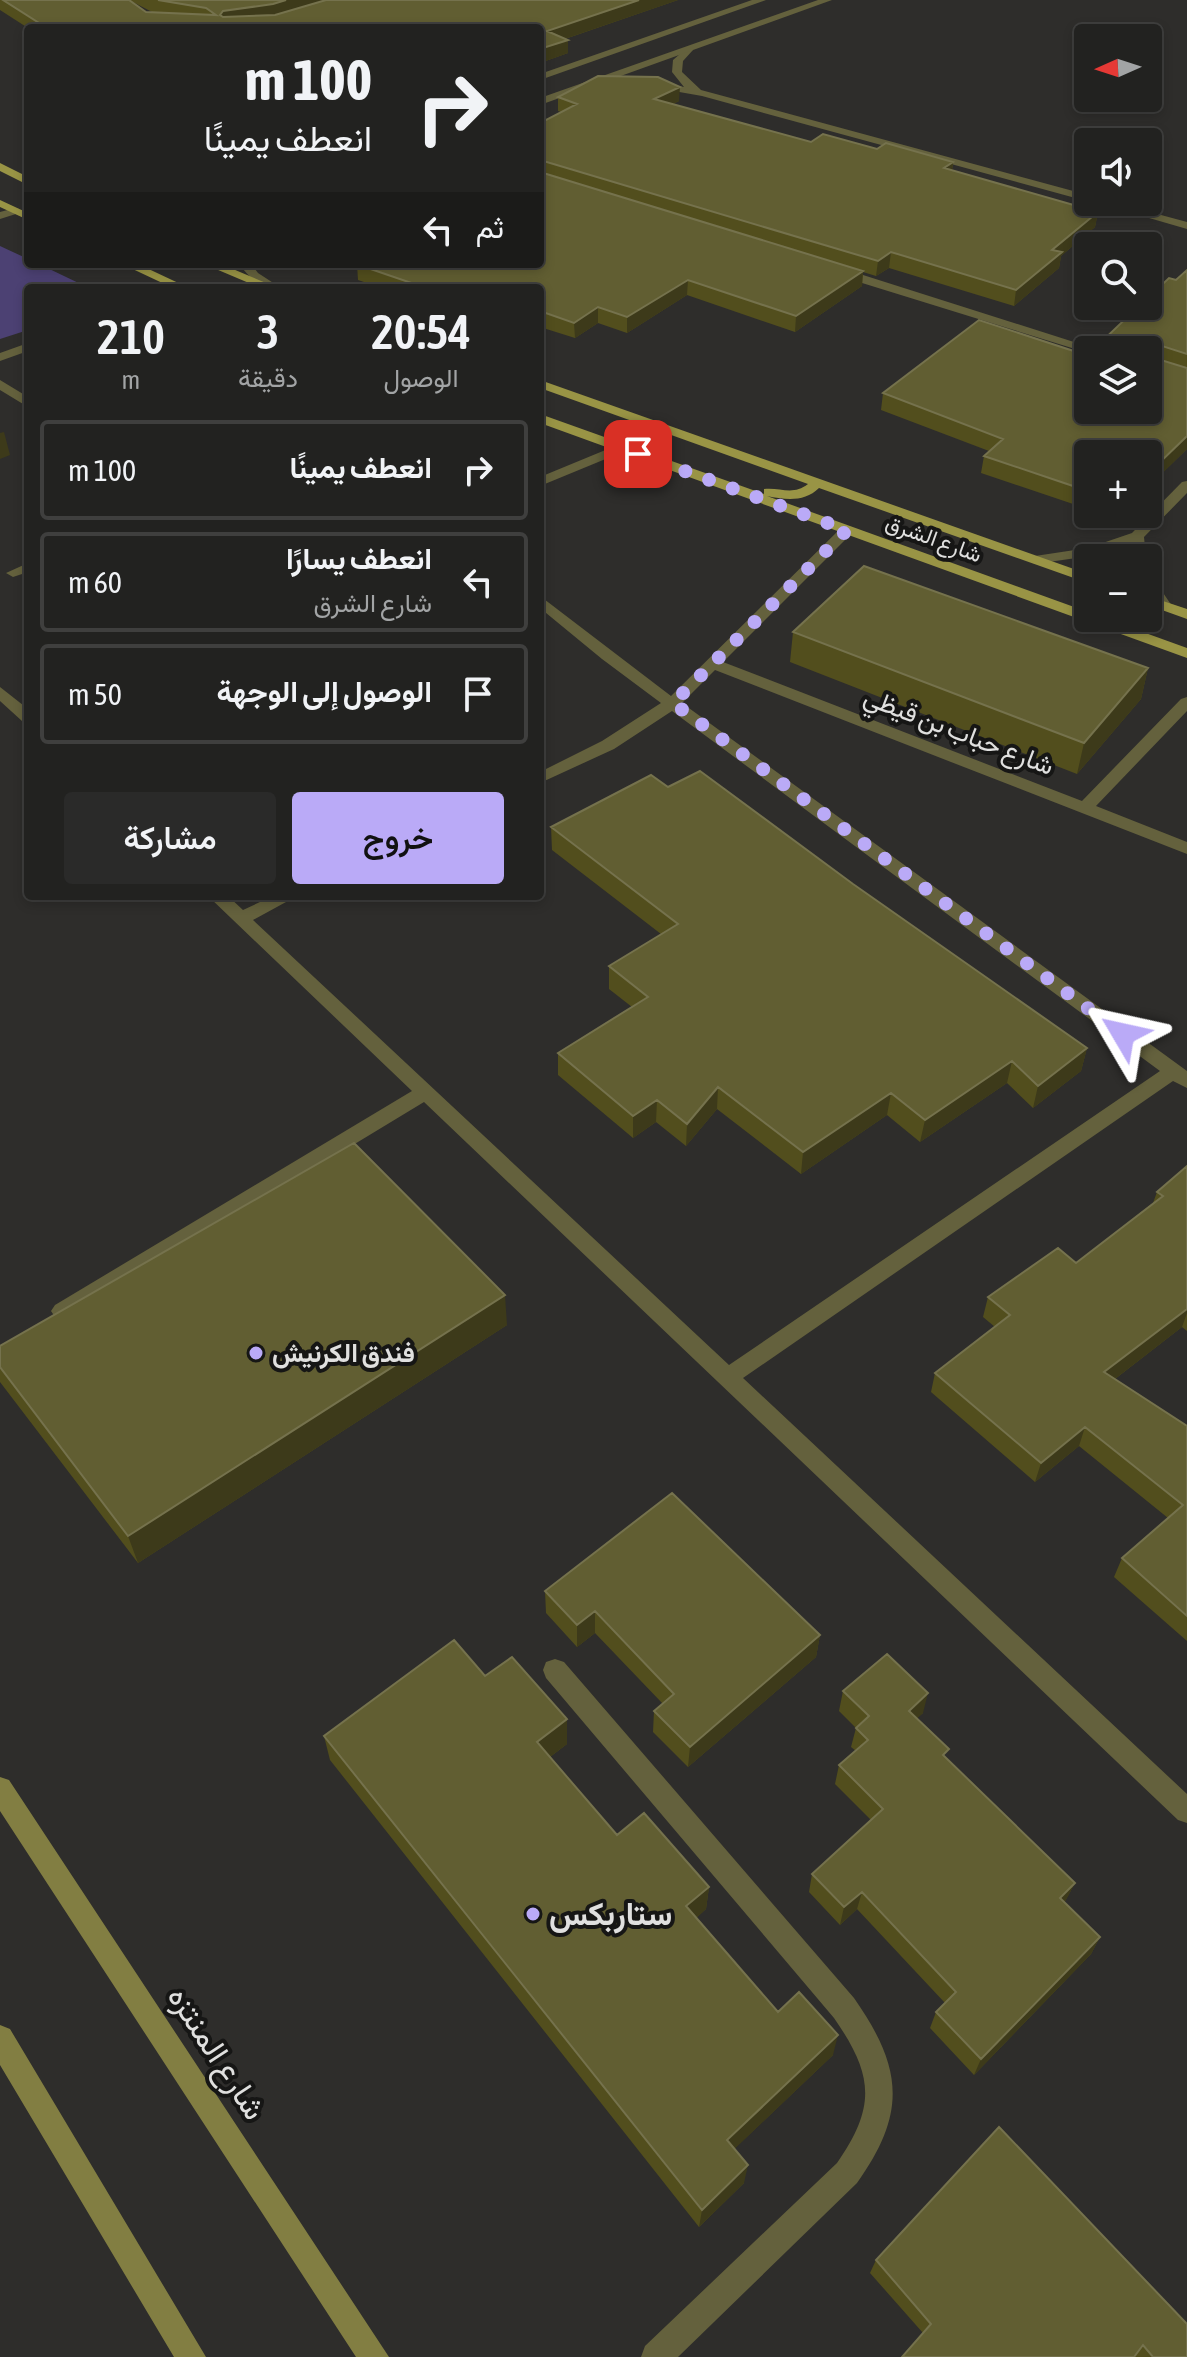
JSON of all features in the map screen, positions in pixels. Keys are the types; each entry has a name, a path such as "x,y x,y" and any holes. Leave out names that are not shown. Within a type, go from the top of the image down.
{"main road":[{"path":"0,203 24,215"},
{"path":"137,268 174,284"},
{"path":"220,268 262,284"},
{"name":"شارع الشرق","path":"544,385 1074,574"},
{"name":"شارع الشرق","path":"544,420 1074,613"},
{"path":"638,454 780,495 805,493 816,482"},
{"path":"1162,605 1187,614"},
{"name":"شارع الشرق","path":"1128,632 1187,653"},
{"name":"شارع المنتزه","path":"0,1789 374,2357"},
{"path":"0,2039 191,2357"}],"street":[{"path":"544,76 761,0"},
{"path":"544,101 827,0"},
{"path":"688,50 678,60 677,72 685,83 703,93"},
{"path":"589,85 633,83"},
{"path":"648,84 703,93 1074,195"},
{"path":"5,169 24,178"},
{"path":"0,216 15,211"},
{"path":"1151,216 1187,226"},
{"path":"248,268 267,284"},
{"path":"830,269 1074,344"},
{"path":"0,357 24,348"},
{"path":"0,384 24,400"},
{"path":"544,480 620,448"},
{"path":"1035,560 1090,552 1137,536 1187,485"},
{"path":"544,776 608,745 673,703 847,530"},
{"path":"1137,536 1138,544"},
{"path":"1162,602 1165,606"},
{"path":"544,603 607,656 1180,1076 728,1377"},
{"name":"شارع حباب بن قيظي","path":"712,663 1187,848"},
{"path":"0,692 24,714"},
{"path":"1085,808 1187,702"},
{"path":"221,900 1187,1811"},
{"path":"241,918 279,900"},
{"path":"40,1325 426,1092"},
{"path":"555,1670 844,2008 867,2038 880,2073 880,2110 869,2146 862,2155 836,2184 656,2357"}],"shaded area":[{"path":"0,246 24,257 24,268 47,268 81,284 24,284 24,331 0,339"}],"building":[{"path":"3,0 129,0 146,12 216,15 206,8 158,0 286,0 223,11 220,15 223,17 275,15 326,0 639,0 547,31 568,40 544,48 544,24 41,24"},
{"path":"598,76 658,77 680,87 654,99 811,142 823,134 877,149 886,143 953,162 944,168 1074,205 1074,216 1093,216 1052,250 1062,252 1016,290 891,252 878,261 544,161 544,121 577,104 558,97"},
{"path":"544,173 863,271 796,316 688,280 627,317 598,307 574,323 544,312 544,284 414,284 368,268 544,268"},
{"path":"1187,270 1187,354 1162,346 1162,336 1108,336 1124,320 1162,320 1162,285 1169,278 1176,280"},
{"path":"979,320 1074,351 1074,424 1162,424 1162,360 1187,368 1187,436 1162,460 1162,440 1074,440 1074,486 984,456 1003,439 883,393"},
{"path":"864,566 1148,668 1084,743 793,632"},
{"path":"700,771 853,884 1087,1048 1038,1086 1012,1061 925,1120 891,1093 803,1152 718,1087 687,1124 657,1100 633,1116 558,1053 648,997 609,966 678,924 551,827 651,775 668,787"},
{"name":"فندق الكرنيش","path":"354,1143 505,1295 128,1536 0,1367 0,1346"},
{"path":"1187,1166 1187,1309 1104,1372 1187,1426 1187,1616 1122,1558 1183,1505 1085,1427 1041,1463 935,1373 1010,1315 988,1297 1058,1248 1076,1263 1163,1196 1157,1192"},
{"path":"672,1493 820,1635 690,1747 654,1711 674,1694 595,1611 577,1625 545,1591"},
{"path":"454,1640 485,1676 512,1657 567,1719 537,1742 617,1835 644,1813 709,1887 686,1906 778,2012 799,1992 838,2035 727,2140 748,2165 702,2210 324,1736"},
{"path":"887,1654 928,1693 909,1711 949,1749 943,1755 1075,1883 1060,1898 1100,1937 981,2059 936,2012 956,1992 862,1892 844,1907 812,1874 883,1809 839,1765 868,1740 856,1728 869,1716 843,1691"},
{"path":"999,2127 1187,2324 1187,2357 1153,2357 1143,2345 1134,2357 902,2357 931,2324 876,2260"}],"place":[{"name":"فندق الكرنيش","path":"256,1353"},
{"name":"ستاربكس","path":"533,1914"}],"route":[{"path":"638,454 847,530 673,703 1123,1034"}]}
